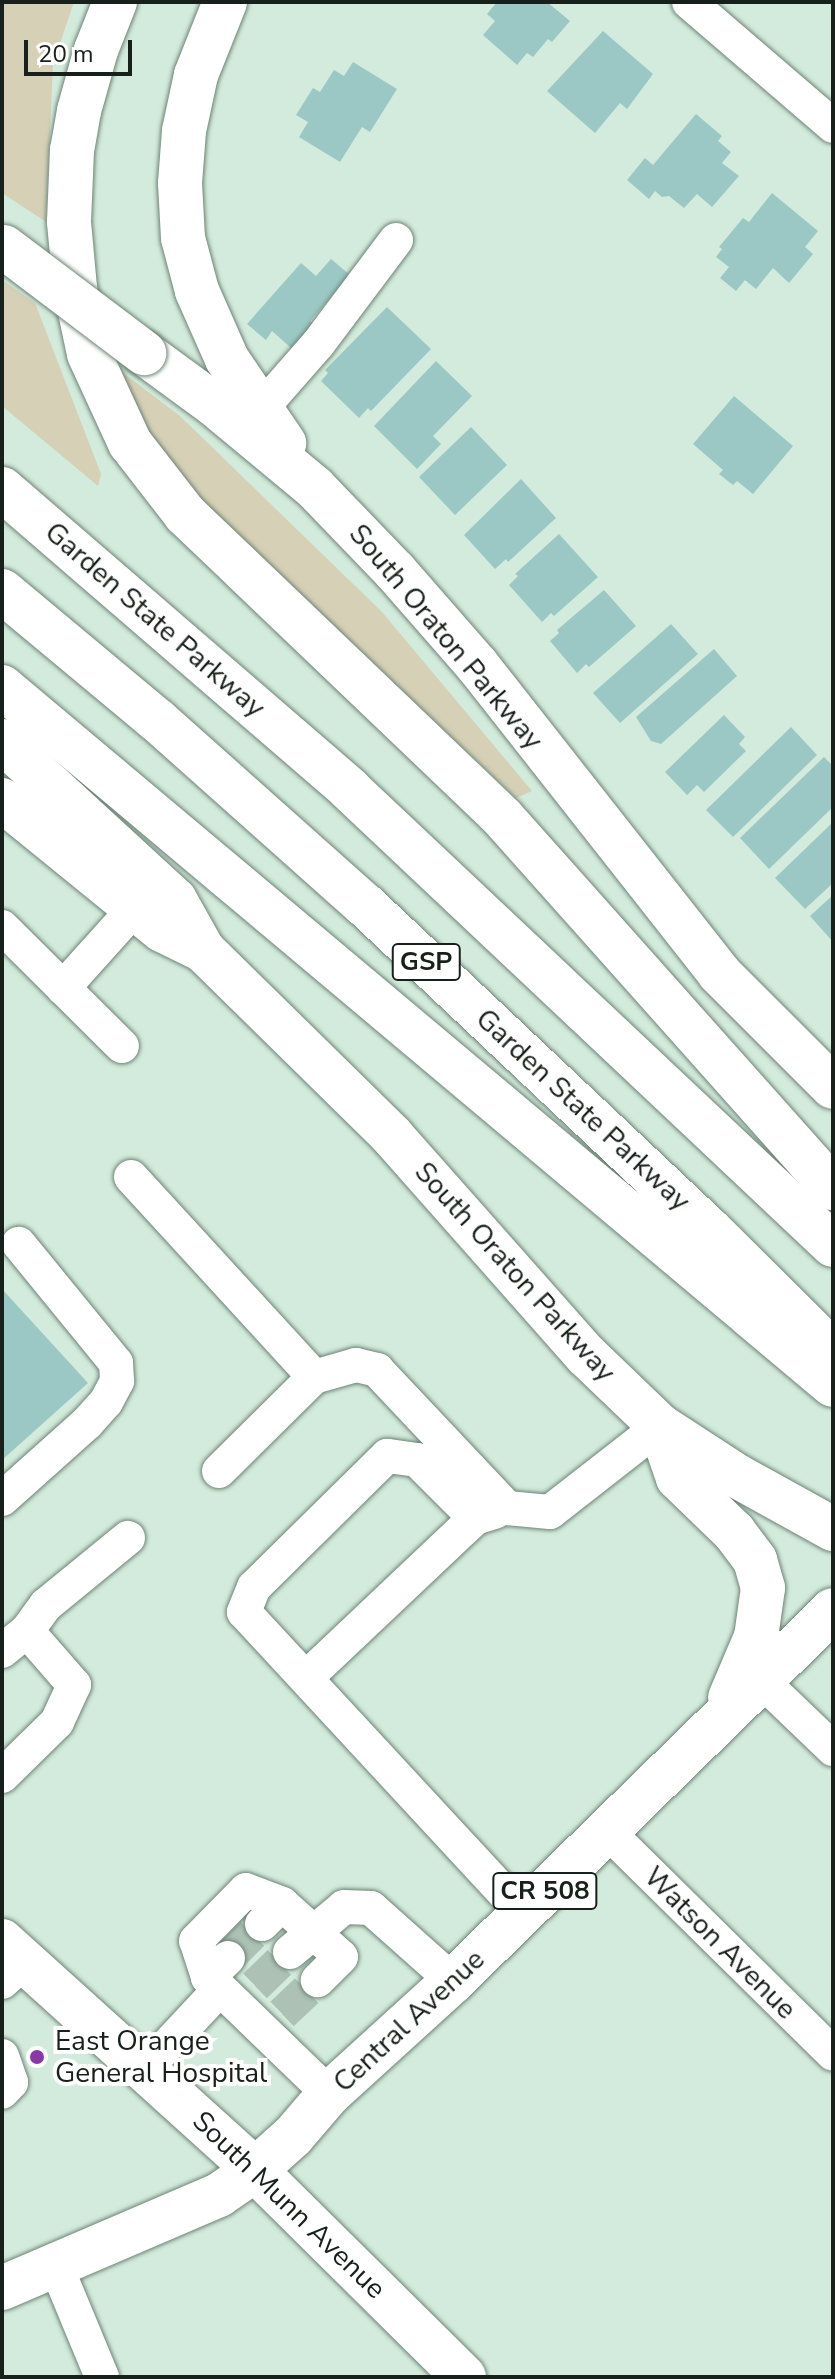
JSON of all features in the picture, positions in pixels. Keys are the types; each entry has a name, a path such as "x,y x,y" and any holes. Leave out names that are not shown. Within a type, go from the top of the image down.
{"main road":[{"path":"115,2 96,50 79,111 72,150 69,222 75,288 89,354 130,443 185,514 502,817 833,1188"},
{"path":"225,2 205,47 189,103 181,157 180,211 197,291 227,359 315,488"},
{"name":"South Oraton Parkway","path":"3,246 215,405 315,488 395,571 477,665 719,973 833,1087"},
{"name":"Garden State Parkway","path":"2,489 337,779 833,1245"},
{"name":"Garden State Parkway","path":"2,591 157,720 365,905 720,1240 833,1352"},
{"path":"2,687 833,1385"},
{"path":"2,741 175,900 203,950"},
{"name":"South Oraton Parkway","path":"2,800 162,930 203,950 392,1136 586,1355 660,1426 737,1476 833,1529"},
{"path":"660,1426 678,1478 734,1532 755,1560 763,1588 756,1637 735,1691 715,1725"},
{"name":"Central Avenue","path":"2,2288 219,2195 255,2170 293,2136 329,2094 453,1981 833,1610"},
{"name":"South Munn Avenue","path":"10,1961 146,2068 255,2170 464,2377"}],"street":[{"path":"689,2 833,126"},
{"path":"261,409 318,344 396,240"},
{"path":"63,988 135,908"},
{"path":"2,927 122,1046"},
{"path":"131,1177 314,1377"},
{"path":"2,1499 87,1423 106,1402 117,1381 116,1363 19,1244"},
{"path":"219,1471 314,1377 356,1365 377,1370 491,1513"},
{"path":"523,1913 244,1612 254,1587 387,1456 417,1460 491,1513 550,1512 660,1426"},
{"path":"307,1677 491,1513"},
{"path":"2,1776 57,1722 74,1685 14,1641 46,1605 128,1538"},
{"path":"761,1680 832,1746"},
{"name":"Watson Avenue","path":"607,1831 833,2054"},
{"path":"318,1980 341,1957 301,1941 246,1890 196,1941 230,1983 274,2023 329,2094"},
{"path":"301,1941 344,1907 371,1908 453,1981"},
{"path":"146,2068 230,1983"},
{"path":"2,2056 11,2082 2,2092"},
{"path":"56,2266 102,2377"}],"shaded area":[{"path":"2,2 74,2 53,64 46,222 2,193"},
{"path":"2,280 35,303 101,474 98,486 2,406"},
{"path":"118,369 180,416 382,612 532,791 516,798 197,496 147,434"}],"building":[{"path":"497,2 547,2 570,21 552,42 548,39 533,57 527,53 517,65 483,35 495,21 487,14"},
{"path":"603,31 653,74 627,109 620,103 595,133 547,91"},
{"path":"353,62 397,89 370,132 362,127 340,162 299,137 308,122 296,115 313,88 320,92 334,70 344,76"},
{"path":"696,114 722,136 718,141 731,152 722,163 739,176 712,207 697,194 684,208 669,196 662,197 655,191 649,199 627,180 645,158 653,165"},
{"path":"772,193 818,231 805,247 813,254 789,283 773,268 756,289 745,280 736,291 720,278 729,267 716,257 722,249 719,247 743,218 749,222"},
{"path":"331,259 350,275 310,321 321,331 299,355 272,331 266,340 247,324 301,263 316,276"},
{"path":"387,307 431,349 371,411 368,408 359,418 321,381 328,373 325,370"},
{"path":"436,361 472,396 433,436 441,444 417,469 374,426"},
{"path":"734,396 793,446 753,494 737,481 733,485 719,474 723,470 693,444"},
{"path":"471,427 507,465 455,515 419,477"},
{"path":"521,479 556,518 508,562 506,559 495,569 464,535"},
{"path":"559,534 598,577 554,616 551,613 542,622 509,585 518,576 515,574"},
{"path":"604,590 636,626 589,667 586,664 577,673 550,641 559,633 557,630"},
{"path":"671,624 698,654 620,723 593,693"},
{"path":"714,649 737,676 661,744 651,741 636,717"},
{"path":"724,715 745,737 739,744 746,751 704,792 697,785 687,795 665,772"},
{"path":"791,727 817,755 733,837 706,810"},
{"path":"824,757 833,766 833,807 769,869 740,838"},
{"path":"833,822 833,883 805,909 775,878"},
{"path":"833,895 833,942 810,916"},
{"path":"2,1289 88,1383 2,1460"}],"tunnel":[{"path":"228,1958 262,1924"},
{"path":"255,1986 290,1952"},
{"path":"282,2014 318,1980"}],"place":[{"name":"East Orange General Hospital","path":"37,2057"}]}
